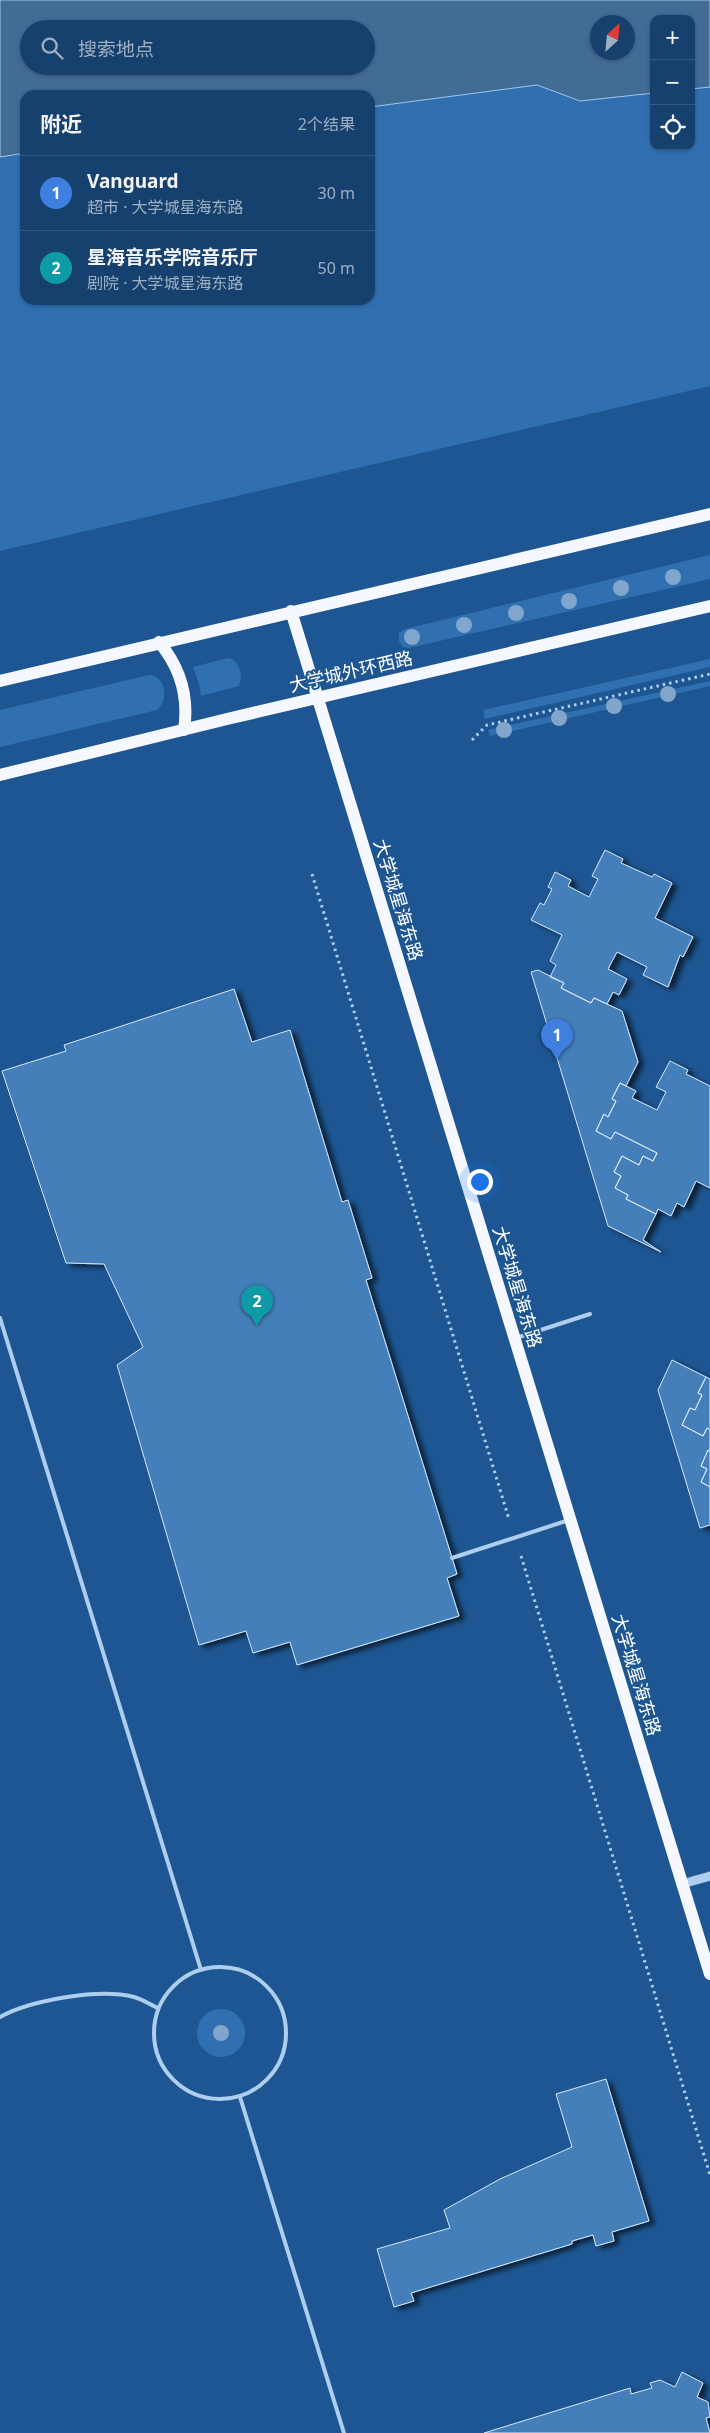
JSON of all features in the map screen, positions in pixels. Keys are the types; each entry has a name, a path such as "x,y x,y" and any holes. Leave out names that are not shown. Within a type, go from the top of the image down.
{"main road":[{"path":"0,681 159,642 710,514"},
{"name":"大学城外环西路","path":"0,775 318,697 710,606"},
{"name":"大学城星海东路","path":"291,611 710,1974"},
{"path":"159,642 173,662 182,683 186,705 184,730"}],"street":[{"path":"682,1884 710,1876"}],"lane":[{"path":"514,1338 590,1314"},
{"path":"0,1318 201,1970"},
{"path":"452,1558 570,1520"},
{"path":"216,1966 230,1967 258,1978 278,2000 284,2014 287,2028 286,2043 276,2071 266,2082 240,2097 225,2099 196,2095 171,2078 157,2052 154,2022 158,2008 175,1984 187,1975 201,1970 216,1966"},
{"path":"0,2016 27,2006 77,1996 125,1995 137,1998 158,2008"},
{"path":"240,2097 344,2433"}],"path":[{"path":"472,740 487,725 710,674"},
{"path":"312,874 510,1522"},
{"path":"520,1554 710,2175"}],"shaded area":[{"path":"0,0 710,0 710,87 695,89 695,15 650,15 650,93 580,101 537,85 375,106 375,90 20,90 20,154 0,157"},
{"path":"537,85 580,101 650,93 650,150 695,150 695,89 710,87 710,386 0,551 0,157 20,154 20,305 375,305 375,106"},
{"path":"710,555 710,579 409,648 403,647 399,641 399,633 405,629"},
{"path":"228,658 232,659 239,668 241,679 239,686 201,696 193,667"},
{"path":"710,659 710,667 485,719 483,710"},
{"path":"149,675 159,679 164,689 161,706 157,710 0,747 0,710"},
{"path":"710,681 710,686 490,736 488,730"},
{"path":"221,2009 230,2011 238,2016 243,2024 245,2033 243,2042 238,2050 230,2055 221,2057 212,2055 204,2050 199,2042 197,2033 199,2024 204,2016 212,2011"}],"building":[{"path":"605,850 623,859 621,863 652,877 654,874 672,883 655,918 693,937 683,957 680,955 668,987 643,975 647,967 617,952 608,969 627,979 619,995 613,992 607,1004 594,998 591,1003 561,988 564,983 550,977 556,965 550,961 562,935 531,920 540,903 544,905 552,889 548,887 555,872 571,880 568,886 589,897 598,879 592,876"},
{"path":"538,970 564,983 561,988 591,1003 594,998 622,1011 638,1062 626,1086 620,1083 612,1099 616,1101 608,1117 604,1114 596,1131 611,1139 615,1132 657,1153 653,1161 643,1156 639,1165 622,1156 614,1172 621,1176 615,1188 628,1195 626,1199 656,1214 643,1240 661,1252 608,1226 531,972"},
{"path":"234,989 252,1042 290,1030 342,1202 348,1200 372,1278 366,1280 457,1574 447,1578 459,1616 297,1665 290,1642 253,1653 246,1631 199,1645 117,1365 143,1347 104,1264 66,1263 2,1071 66,1051 64,1045"},
{"path":"670,1061 688,1070 686,1074 710,1086 710,1188 696,1181 684,1207 677,1203 671,1216 658,1209 656,1214 626,1199 628,1195 615,1188 621,1176 614,1172 622,1156 639,1165 643,1156 653,1161 657,1153 615,1132 611,1139 596,1131 604,1114 608,1117 616,1101 612,1099 620,1083 636,1091 632,1098 657,1110 666,1092 656,1087"},
{"path":"672,1360 706,1377 698,1393 702,1395 695,1410 690,1408 682,1425 703,1436 707,1428 710,1430 710,1451 708,1450 701,1466 707,1469 701,1482 710,1487 710,1525 700,1528 658,1390"},
{"path":"706,1377 710,1379 710,1430 707,1428 703,1436 682,1425 690,1408 695,1410 702,1395 698,1393"},
{"path":"708,1450 710,1451 710,1487 701,1482 707,1469 701,1466"},
{"path":"606,2079 649,2221 612,2232 614,2241 596,2246 593,2235 572,2241 572,2244 411,2293 414,2301 394,2307 377,2249 450,2228 444,2210 500,2179 572,2147 556,2094"},
{"path":"682,2372 703,2383 697,2397 708,2402 710,2417 706,2418 710,2433 484,2433 630,2388 631,2394 652,2388 650,2383 660,2380 675,2387"}],"place":[{"name":"Vanguard","path":"557,1060"},
{"name":"星海音乐学院音乐厅","path":"257,1326"}]}
